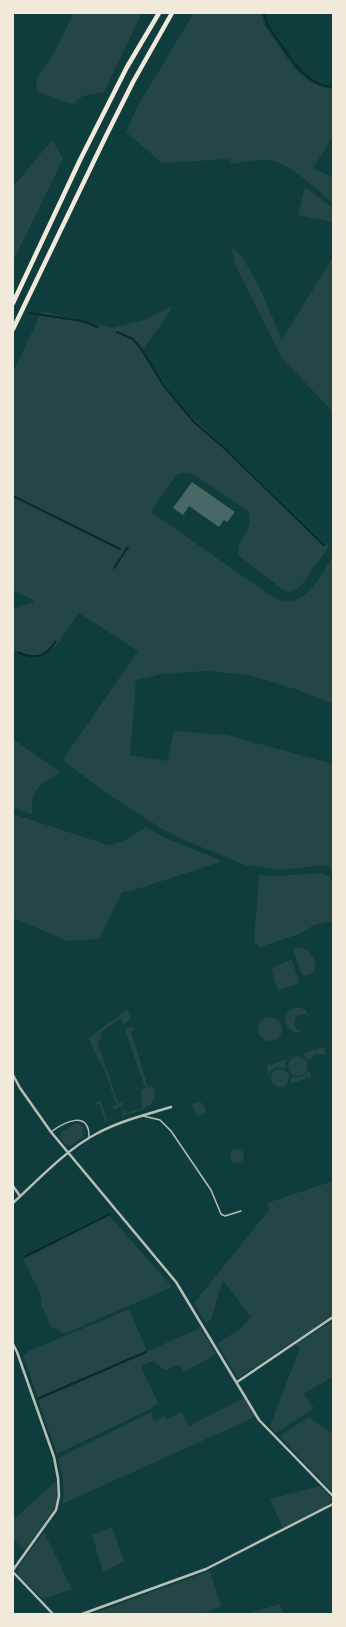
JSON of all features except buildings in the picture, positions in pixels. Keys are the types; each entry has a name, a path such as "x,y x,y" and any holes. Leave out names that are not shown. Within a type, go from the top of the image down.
{"highway":[{"path":"14,302 80,160 127,67 159,13"},
{"path":"13,329 133,82 172,13"}],"street":[{"path":"13,1075 20,1088 51,1132 176,1282 259,1420 333,1496"},
{"path":"13,1203 68,1153 89,1138 112,1126 171,1107"},
{"path":"13,1186 20,1196"},
{"path":"236,1382 333,1317"},
{"path":"13,1344 54,1457 58,1478 59,1496 56,1510 13,1571 53,1614"},
{"path":"82,1614 210,1568 328,1508 333,1504"}],"lane":[{"path":"143,1116 160,1120 171,1131 211,1190 221,1214 225,1216 241,1211"},
{"path":"51,1132 71,1121 80,1120 85,1122 88,1127 89,1138"}],"shaded area":[{"path":"71,13 142,13 104,92 83,96 72,104 36,91 36,80 58,46 72,16"},
{"path":"194,13 262,13 264,25 295,69 310,82 322,87 333,89 333,136 313,168 333,177 333,203 304,179 280,163 263,160 233,164 228,159 162,163 126,132 137,107"},
{"path":"52,140 63,159 13,261 13,187"},
{"path":"305,187 333,208 333,222 298,215"},
{"path":"232,248 242,256 260,289 282,339 332,259 333,260 333,412 281,357 236,267"},
{"path":"172,306 168,315 143,349 155,370 189,414 329,547 300,587 290,592 285,591 239,556 239,544 249,524 250,518 248,511 196,476 186,473 176,475 151,512 273,597 284,601 302,597 309,591 333,557 333,704 298,690 250,675 207,671 162,674 136,680 130,755 167,761 174,731 227,735 333,764 333,872 327,865 278,870 245,865 184,840 161,828 114,798 66,763 64,758 138,651 79,613 55,647 33,657 13,649 13,608 34,602 32,599 13,590 13,372 42,311 112,328 144,320"},
{"path":"13,739 60,772 38,788 33,798 32,814 13,808"},
{"path":"13,814 108,845 123,841 146,827 167,839 220,860 220,862 131,891 122,892 99,939 67,941 13,918"},
{"path":"320,873 329,876 333,883 333,921 314,925 299,934 260,947 254,942 259,875 278,876"},
{"path":"296,948 307,950 311,954 316,964 314,968 315,972 305,976 302,975 293,949"},
{"path":"291,960 299,982 298,984 279,990 271,968"},
{"path":"298,1007 305,1009 309,1016 302,1014 296,1016 294,1025 297,1030 301,1032 295,1032 287,1027 285,1018 289,1010"},
{"path":"128,1010 130,1017 129,1020 123,1024 121,1018 100,1033 102,1039 97,1041 118,1103 123,1102 122,1105 115,1110 112,1106 116,1104 103,1066 97,1057 89,1038"},
{"path":"265,1017 275,1017 282,1024 282,1034 275,1041 265,1041 258,1034 258,1024"},
{"path":"130,1027 134,1028 134,1031 131,1032 148,1087 153,1086 155,1093 151,1104 141,1110 122,1116 123,1111 125,1110 126,1113 142,1108 141,1090 145,1088 125,1030"},
{"path":"322,1047 324,1048 326,1055 315,1054 309,1060 302,1054"},
{"path":"298,1056 305,1059 308,1066 305,1073 298,1076 291,1073 288,1066 291,1059"},
{"path":"287,1059 285,1068 276,1067 268,1074 267,1066"},
{"path":"276,1069 284,1069 289,1074 287,1085 284,1087 276,1087 271,1082 271,1074"},
{"path":"309,1071 311,1077 290,1084 292,1077 302,1077"},
{"path":"101,1101 107,1120 112,1120 101,1123 105,1121 99,1104 95,1105 95,1103"},
{"path":"197,1102 202,1103 205,1107 205,1112 200,1116 196,1115 192,1104"},
{"path":"77,1123 83,1127 83,1137 70,1146 67,1145 60,1138 61,1132"},
{"path":"234,1149 240,1149 244,1153 244,1159 240,1163 234,1163 230,1159 230,1153"},
{"path":"333,1181 333,1315 238,1378 217,1344 241,1328 251,1317 223,1280 211,1319 206,1323 194,1303 269,1210 267,1203"},
{"path":"109,1215 172,1287 64,1334 51,1327 41,1304 42,1297 23,1259"},
{"path":"129,1309 147,1351 38,1398 23,1355"},
{"path":"333,1321 333,1376 304,1394 314,1408 278,1432 274,1432 270,1426 300,1348 296,1344"},
{"path":"200,1328 216,1354 184,1372 179,1365 165,1370 153,1361 141,1366 158,1403 150,1409 57,1454 38,1400"},
{"path":"244,1398 255,1417 62,1504 64,1486 58,1458 151,1412 154,1421 164,1416 166,1419 182,1412 189,1426"},
{"path":"308,1418 333,1434 333,1492 281,1438 282,1434"},
{"path":"56,1481 57,1497 54,1509 25,1550 13,1539 13,1520"},
{"path":"320,1486 332,1499 326,1507 283,1528 270,1499"},
{"path":"112,1527 124,1561 103,1572 92,1535"},
{"path":"44,1532 72,1589 43,1599 19,1576 18,1568"},
{"path":"210,1571 221,1606 202,1614 92,1614"},
{"path":"280,1604 283,1614 246,1614"}],"waterway":[{"path":"264,13 270,29 290,58 302,72 316,82 333,87"},
{"path":"30,313 82,321 98,327"},
{"path":"117,332 133,339 142,350 164,386 194,422 223,447 324,545"},
{"path":"13,496 120,549"},
{"path":"114,568 128,547"},
{"path":"19,653 30,656 40,656 48,651 56,641"},
{"path":"24,1257 110,1214"},
{"path":"37,1399 146,1352"}]}
